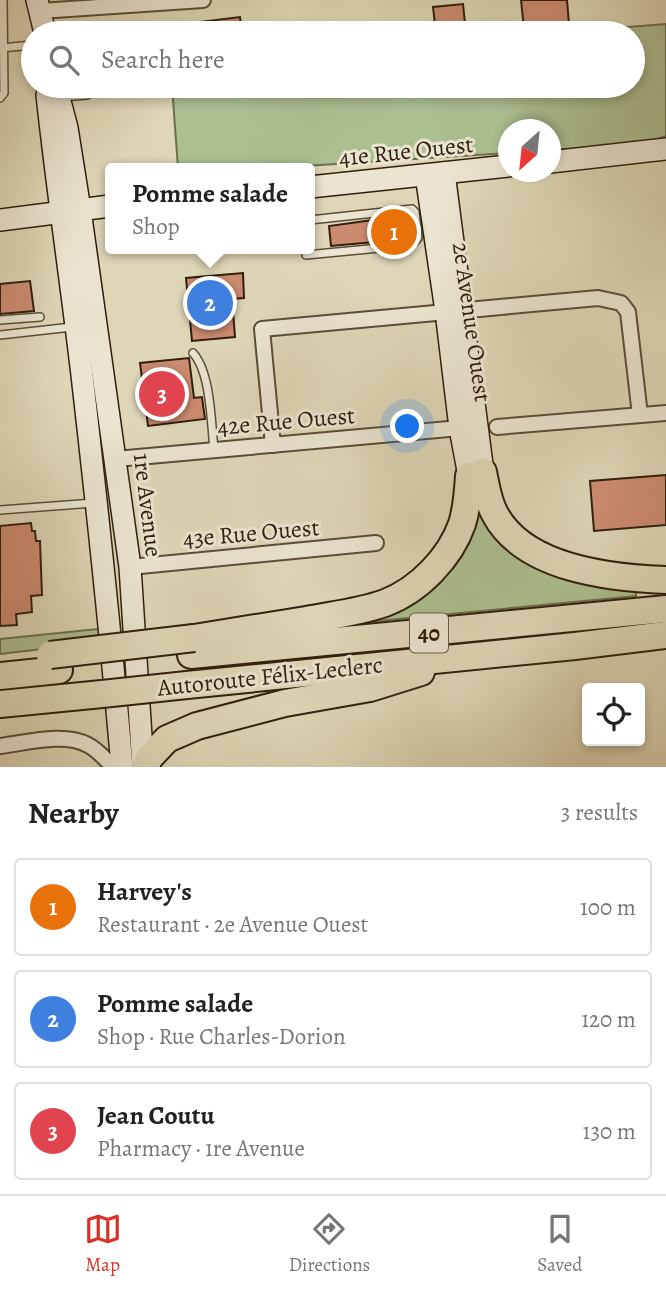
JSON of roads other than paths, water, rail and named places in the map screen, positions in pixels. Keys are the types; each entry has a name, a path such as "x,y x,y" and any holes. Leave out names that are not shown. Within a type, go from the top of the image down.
{"highway":[{"path":"476,474 495,514 508,532 530,550 577,568 630,578 666,580"},
{"path":"192,647 384,603 408,592 432,572 450,547 461,525 476,474"},
{"name":"Autoroute Félix-Leclerc","path":"0,676 54,663 192,647 666,609"},
{"name":"Autoroute Félix-Leclerc","path":"0,704 666,635"},
{"path":"144,767 167,739 197,726 285,703 370,688 478,654"},
{"path":"0,661 54,663"}],"street":[{"path":"41,19 203,0"},
{"name":"1re Avenue","path":"55,98 70,212 116,459 130,567 144,767"},
{"path":"561,161 666,149"},
{"name":"41e Rue Ouest","path":"315,186 498,167"},
{"name":"2e Avenue Ouest","path":"435,174 476,474"},
{"path":"0,220 105,207"},
{"name":"1re Avenue","path":"70,212 76,327 112,642 122,767"},
{"path":"273,446 262,329 598,298 621,303 628,312 640,415"},
{"name":"2e Avenue Ouest","path":"454,311 460,428 476,474"},
{"path":"496,427 666,413"},
{"name":"42e Rue Ouest","path":"116,459 460,428"},
{"name":"43e Rue Ouest","path":"130,567 376,543"},
{"path":"0,746 72,739 87,743 113,767"}],"lane":[{"path":"0,98 4,93 1,48 5,30 3,0"},
{"path":"1,48 21,46"},
{"path":"306,255 411,245 418,238 415,212 412,209 315,219"},
{"path":"0,320 40,317"},
{"path":"0,335 76,327"},
{"path":"193,353 200,361 209,398 214,450"},
{"path":"0,510 96,503"}],"place":[{"name":"Harvey's","path":"394,232"},
{"name":"Pomme salade","path":"210,303"},
{"name":"Jean Coutu","path":"162,394"}]}
